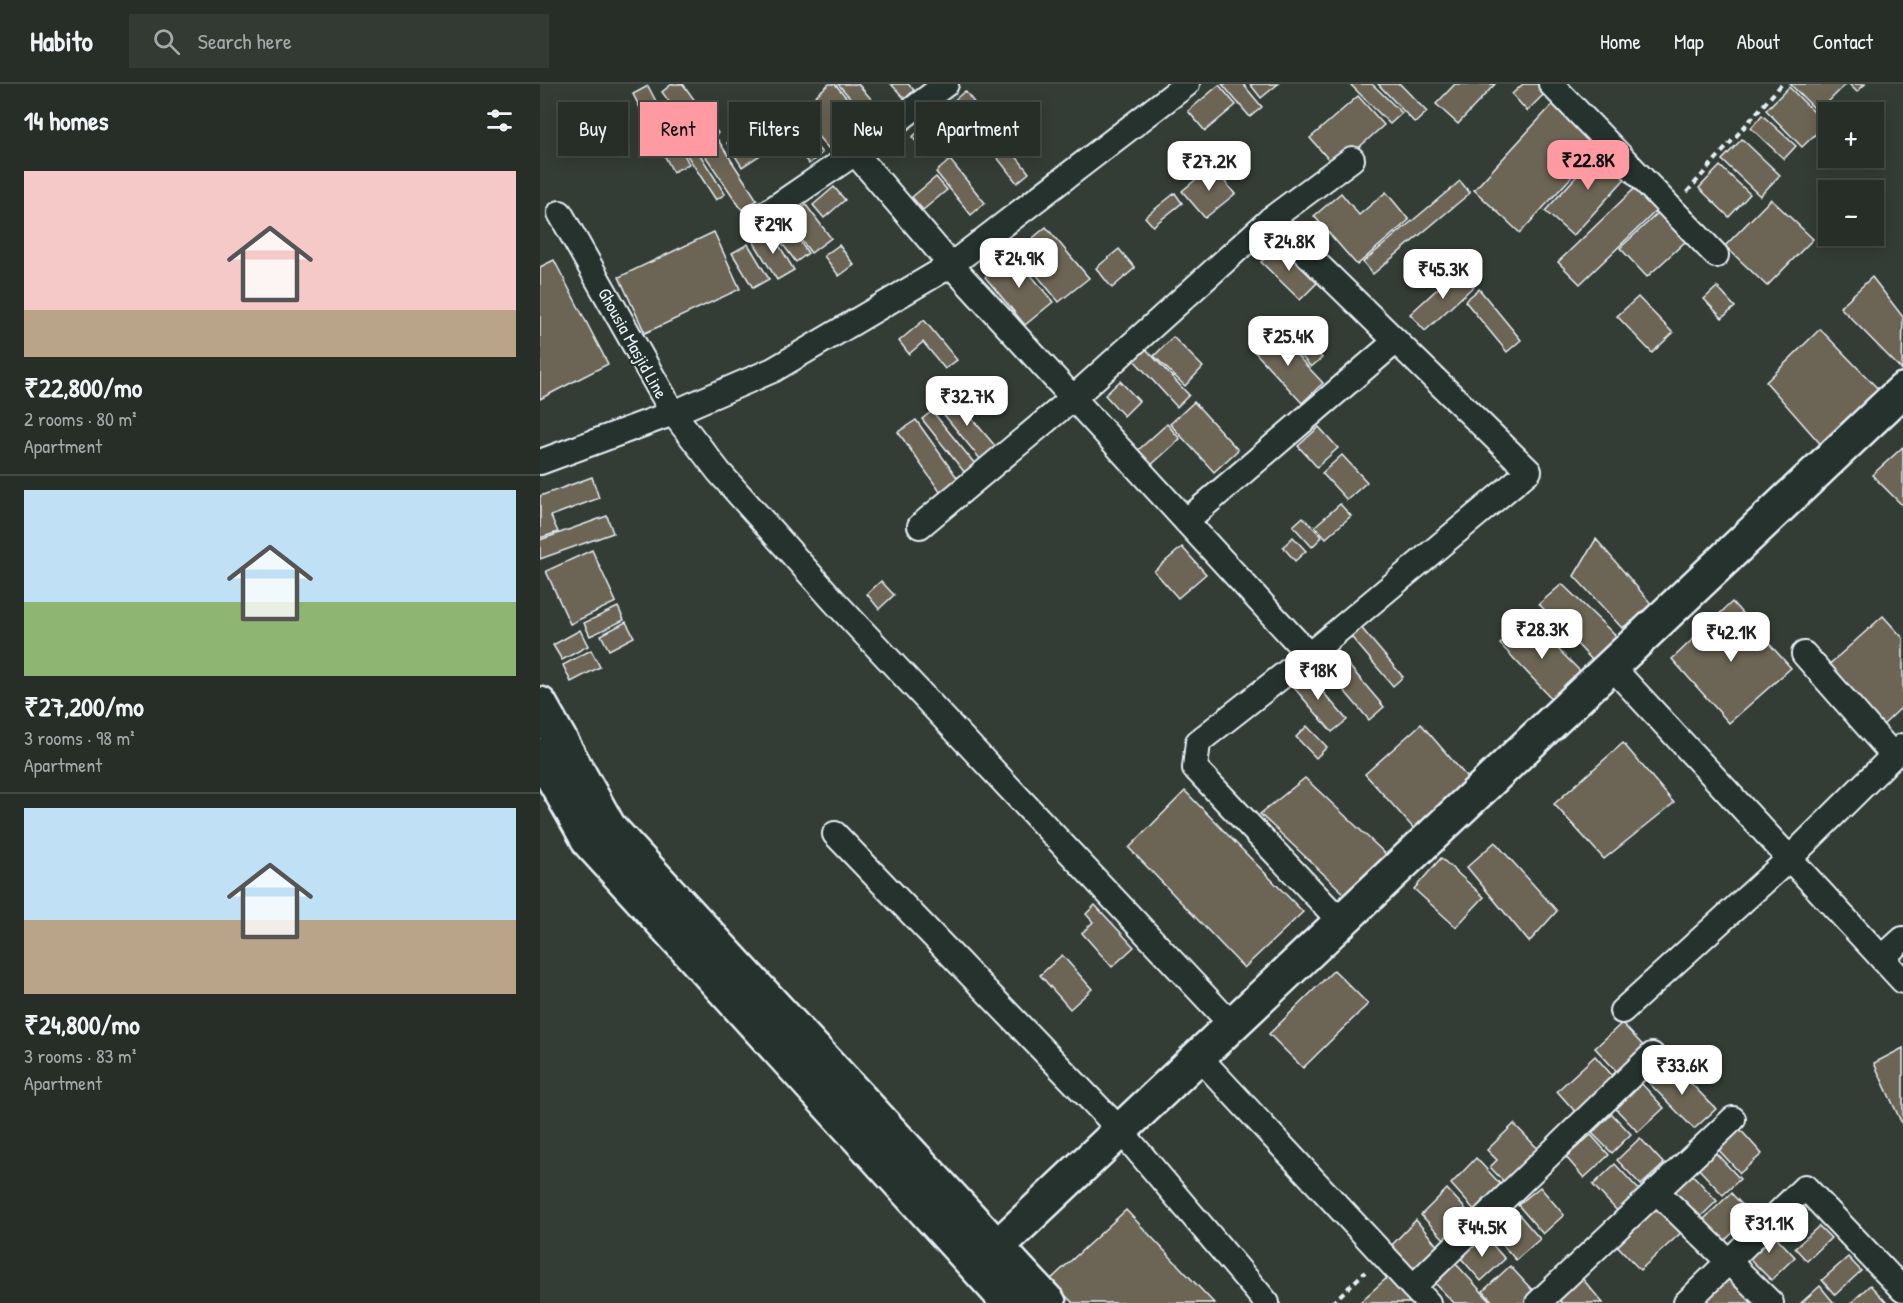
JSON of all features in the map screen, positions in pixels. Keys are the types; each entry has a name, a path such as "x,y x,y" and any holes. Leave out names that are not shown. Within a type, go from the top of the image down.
{"street":[{"path":"904,116 946,84"},
{"path":"1187,84 1162,92 951,265 773,370 673,413 719,472 834,601 1232,1024"},
{"path":"1551,84 1716,255"},
{"path":"755,220 851,156"},
{"path":"858,156 951,265 1309,656"},
{"path":"920,526 1073,398 1271,219 1352,159"},
{"name":"Ghousia Masjid Line","path":"540,462 673,413 560,213"},
{"path":"1271,219 1529,471 1309,656 1198,742 1195,768 1341,922"},
{"path":"1186,521 1396,341"},
{"path":"987,1256 1903,390"},
{"path":"1622,1011 1790,858 1898,750 1804,654"},
{"path":"1611,666 1903,981"},
{"path":"540,704 609,827 987,1256 1009,1303"},
{"path":"540,755 590,843 987,1256 1049,1303"},
{"path":"835,834 1120,1131 1268,1303"},
{"path":"1882,958 1903,939"},
{"path":"1199,1057 1421,1295 1652,1055"},
{"path":"1538,1303 1733,1119"},
{"path":"1686,1303 1727,1260 1805,1186 1903,1290"},
{"path":"1656,1191 1771,1303"}],"path":[{"path":"1672,209 1782,84"},
{"path":"1332,1303 1383,1255"}],"building":[{"path":"672,84 683,84 696,102 669,102 662,92"},
{"path":"829,84 835,84 850,102 832,102 832,144 828,148 820,139 820,102 808,102"},
{"path":"838,84 858,84 874,102 854,102"},
{"path":"891,84 908,84 914,90 905,99"},
{"path":"1222,84 1243,84 1262,107 1250,117"},
{"path":"1250,84 1278,84 1261,98"},
{"path":"1350,84 1372,84 1402,113 1390,124"},
{"path":"1378,84 1400,84 1427,112 1415,123"},
{"path":"1455,84 1495,84 1458,124 1436,104"},
{"path":"1523,84 1539,84 1546,92 1527,111 1512,94"},
{"path":"1790,84 1846,84 1828,102 1818,102 1818,112"},
{"path":"1849,84 1865,84 1857,92"},
{"path":"1219,85 1236,105 1205,131 1188,111"},
{"path":"648,86 656,102 640,102 640,108 633,94"},
{"path":"1789,87 1818,116 1818,132 1802,147 1766,110"},
{"path":"965,91 974,102 954,102"},
{"path":"1358,96 1384,125 1336,168 1310,138"},
{"path":"1553,104 1599,147 1520,233 1474,190"},
{"path":"1762,115 1796,146 1784,159 1751,128"},
{"path":"1742,139 1780,175 1760,196 1722,160"},
{"path":"717,141 757,200 742,210 705,156 717,156"},
{"path":"1604,146 1631,172 1573,236 1545,211"},
{"path":"665,156 685,156 689,164 673,172"},
{"path":"688,156 701,156 725,194 716,200"},
{"path":"735,156 759,156 742,167"},
{"path":"802,156 818,156 809,164"},
{"path":"996,156 1016,156 1029,173 1017,183"},
{"path":"950,160 985,203 971,215 936,172"},
{"path":"1212,166 1235,194 1205,218 1182,191"},
{"path":"1720,166 1750,194 1729,217 1699,188"},
{"path":"936,177 947,190 923,210 912,197"},
{"path":"1460,181 1470,193 1373,274 1363,262"},
{"path":"1637,186 1658,209 1580,284 1558,262"},
{"path":"834,187 845,200 824,218 813,205"},
{"path":"1386,192 1409,220 1357,265 1314,216 1341,193 1359,215"},
{"path":"1175,193 1182,203 1153,226 1145,217"},
{"path":"1771,199 1813,239 1767,286 1725,246"},
{"path":"806,205 831,238 811,253 786,220"},
{"path":"1659,212 1686,241 1647,277 1620,248"},
{"path":"785,220 808,253 796,262 772,230"},
{"path":"1046,227 1089,278 1059,302 1017,251"},
{"path":"770,230 794,270 777,280 753,241"},
{"path":"714,232 740,289 645,333 619,277"},
{"path":"748,244 769,279 753,288 732,253"},
{"path":"1278,244 1317,283 1300,300 1261,262"},
{"path":"839,245 854,265 839,276 824,256"},
{"path":"1119,249 1135,268 1112,288 1096,268"},
{"path":"1013,253 1053,302 1025,325 985,277"},
{"path":"554,260 608,364 540,399 540,267"},
{"path":"1460,268 1475,285 1425,331 1410,314"},
{"path":"1872,277 1903,317 1902,370 1840,307"},
{"path":"1717,287 1735,307 1722,318 1704,299"},
{"path":"1479,289 1521,340 1507,352 1465,301"},
{"path":"1638,297 1673,333 1652,353 1617,316"},
{"path":"924,320 957,360 945,369 923,342 909,354 899,341"},
{"path":"1820,329 1881,392 1824,448 1766,382"},
{"path":"1274,331 1323,383 1302,403 1253,350"},
{"path":"1299,332 1322,358 1311,367 1288,341"},
{"path":"1173,337 1203,367 1185,386 1154,356"},
{"path":"1146,349 1189,395 1177,407 1134,360"},
{"path":"1120,381 1139,401 1124,416 1105,395"},
{"path":"951,394 996,447 981,460 937,406"},
{"path":"1194,402 1238,450 1214,472 1170,424"},
{"path":"932,411 975,464 965,473 922,419"},
{"path":"916,420 961,483 943,496 898,432"},
{"path":"1167,424 1180,439 1149,467 1136,452"},
{"path":"1319,427 1338,448 1317,467 1298,446"},
{"path":"1903,447 1903,506 1872,475"},
{"path":"1342,455 1367,482 1347,500 1322,473"},
{"path":"592,477 599,498 551,516 558,532 540,538 540,496"},
{"path":"1340,504 1351,516 1326,538 1315,526"},
{"path":"607,516 613,533 540,559 540,540"},
{"path":"1303,517 1322,537 1312,547 1293,526"},
{"path":"1293,537 1306,551 1295,561 1283,547"},
{"path":"1596,539 1654,607 1622,628 1574,576"},
{"path":"1182,547 1206,574 1178,598 1154,571"},
{"path":"592,550 616,602 570,624 546,571"},
{"path":"881,581 894,595 879,609 867,594"},
{"path":"1562,584 1619,639 1594,662 1539,604"},
{"path":"1732,602 1791,668 1729,723 1672,659"},
{"path":"618,607 624,620 590,636 584,623"},
{"path":"1883,616 1903,638 1903,706 1879,729 1824,669"},
{"path":"1527,618 1583,674 1556,703 1500,644"},
{"path":"626,622 634,637 609,650 601,635"},
{"path":"1358,624 1403,677 1393,686 1348,633"},
{"path":"580,630 588,646 562,660 553,645"},
{"path":"1334,648 1384,707 1369,720 1319,661"},
{"path":"591,650 600,667 571,682 563,665"},
{"path":"1304,670 1347,720 1332,732 1290,683"},
{"path":"1421,724 1471,782 1416,831 1365,774"},
{"path":"1307,726 1327,747 1316,758 1296,737"},
{"path":"1623,743 1674,803 1604,859 1554,804"},
{"path":"1305,778 1390,858 1350,899 1260,814"},
{"path":"1185,791 1303,912 1244,968 1129,848"},
{"path":"1495,842 1557,911 1529,942 1467,867"},
{"path":"1441,858 1484,897 1456,927 1414,889"},
{"path":"1095,905 1134,947 1112,967 1082,933 1093,922 1086,914"},
{"path":"1062,955 1092,989 1070,1009 1040,975"},
{"path":"1334,970 1368,1004 1303,1068 1269,1034"},
{"path":"1622,1023 1647,1050 1620,1075 1595,1048"},
{"path":"1903,1048 1903,1126 1874,1063"},
{"path":"1595,1056 1618,1082 1579,1116 1557,1091"},
{"path":"1670,1062 1716,1109 1694,1129 1649,1083"},
{"path":"1642,1084 1664,1108 1638,1132 1616,1109"},
{"path":"1612,1114 1631,1134 1612,1153 1592,1133"},
{"path":"1514,1124 1542,1153 1507,1185 1490,1167 1497,1160 1487,1150"},
{"path":"1738,1127 1762,1154 1740,1173 1716,1147"},
{"path":"1591,1135 1609,1155 1584,1178 1566,1157"},
{"path":"1640,1138 1664,1164 1641,1185 1617,1160"},
{"path":"1713,1150 1740,1179 1723,1195 1696,1166"},
{"path":"1476,1158 1503,1187 1477,1213 1451,1184"},
{"path":"1615,1164 1642,1193 1620,1214 1593,1185"},
{"path":"1689,1171 1717,1201 1695,1222 1667,1191"},
{"path":"1540,1187 1564,1215 1543,1234 1518,1205"},
{"path":"1447,1189 1473,1217 1446,1241 1421,1215"},
{"path":"1731,1193 1752,1215 1723,1242 1703,1220"},
{"path":"1657,1203 1683,1231 1640,1270 1614,1242"},
{"path":"1126,1210 1214,1303 1073,1303 1050,1280"},
{"path":"1515,1210 1540,1239 1516,1260 1491,1232"},
{"path":"1416,1220 1439,1248 1414,1273 1389,1248"},
{"path":"1819,1226 1831,1238 1807,1261 1795,1248"},
{"path":"1767,1227 1795,1257 1771,1280 1742,1251"},
{"path":"1484,1235 1505,1259 1481,1281 1460,1257"},
{"path":"1848,1257 1861,1271 1835,1295 1822,1280"},
{"path":"1456,1264 1492,1303 1454,1303 1435,1283"},
{"path":"1510,1266 1535,1293 1525,1303 1494,1303 1483,1291"},
{"path":"1725,1272 1756,1303 1709,1303 1702,1295"},
{"path":"1389,1276 1414,1303 1359,1303"},
{"path":"1581,1277 1603,1303 1562,1303 1557,1297"},
{"path":"1870,1285 1887,1303 1851,1303"},
{"path":"1820,1286 1834,1303 1801,1303"}]}
